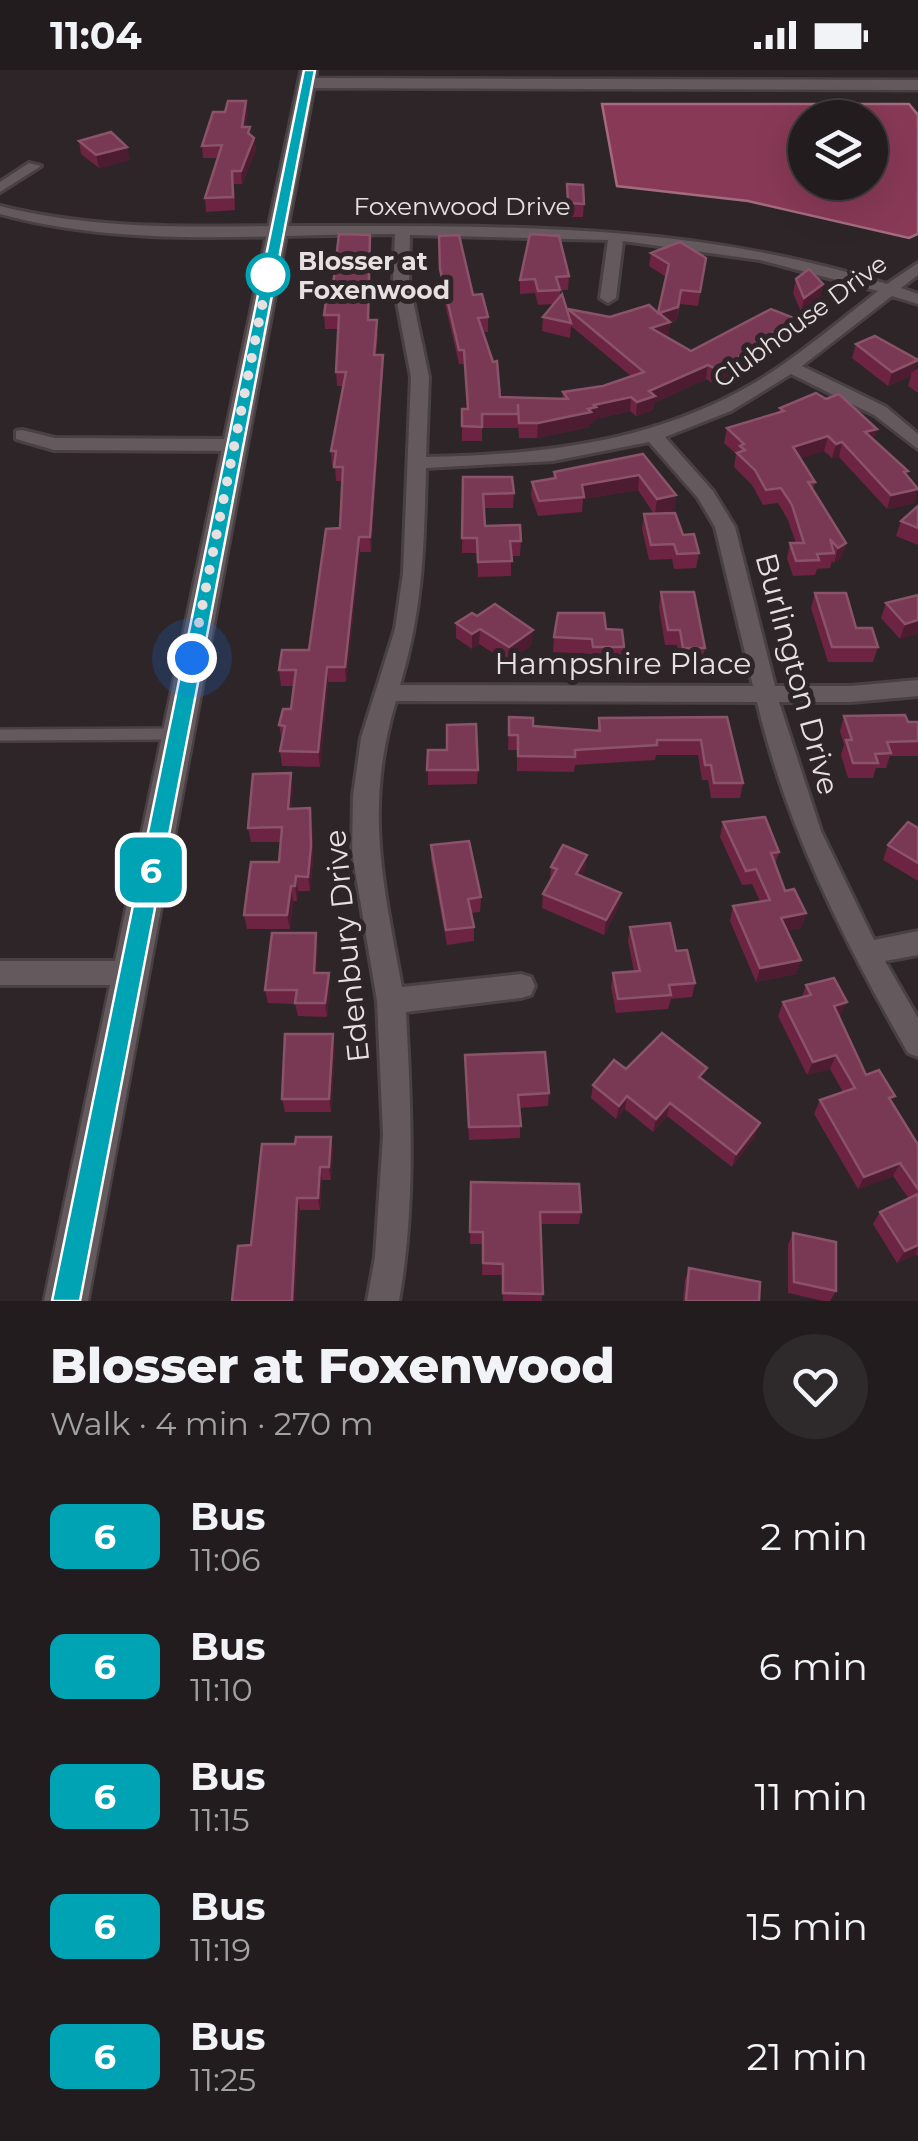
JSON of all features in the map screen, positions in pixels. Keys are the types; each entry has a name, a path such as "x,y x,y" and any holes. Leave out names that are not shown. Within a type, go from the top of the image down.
{"street":[{"path":"66,1301 308,76 918,85"},
{"path":"0,188 34,166"},
{"name":"Foxenwood Drive","path":"0,210 35,222 75,228 616,234 757,252 918,299"},
{"name":"Edenbury Drive","path":"383,1301 391,1257 398,1135 390,1001 365,852 373,738 406,629 414,574 420,377 401,281 403,231"},
{"path":"608,298 616,234"},
{"name":"Clubhouse Drive","path":"418,463 547,458 655,437 712,414 789,366 918,268"},
{"path":"789,366 880,412 918,442"},
{"path":"22,435 54,444 233,445"},
{"name":"Burlington Drive","path":"655,437 706,495 725,527 798,800 865,953 918,1044"},
{"name":"Hampshire Place","path":"388,694 767,695 918,688"},
{"path":"865,953 918,943"},
{"path":"0,972 132,973"},
{"path":"390,1001 522,986"}],"lane":[{"path":"0,736 177,734"}],"shaded area":[{"path":"602,104 788,104 788,200 888,200 888,104 909,104 918,115 918,234 909,238 748,201 617,186"}],"building":[{"path":"228,101 246,101 242,127 250,127 248,133 254,138 241,171 232,171 233,197 205,198 222,145 202,146 213,112 225,112"},
{"path":"111,132 127,147 96,155 79,141"},
{"path":"567,184 583,185 584,204 568,203"},
{"path":"339,234 370,235 368,320 377,320 374,355 383,355 370,537 359,537 345,667 327,667 318,752 280,751 285,726 279,725 283,709 291,709 296,670 279,670 282,650 309,650 326,529 340,528 343,467 334,467 336,451 331,451 346,372 336,372 339,315 324,315 327,294 332,294"},
{"path":"530,234 559,236 569,276 556,277 560,290 538,291 535,279 520,280"},
{"path":"459,235 473,295 482,294 488,317 478,318 493,362 497,361 500,397 568,399 563,392 603,386 644,372 568,309 610,317 649,305 658,313 669,264 651,253 680,242 706,258 700,292 681,290 678,307 659,313 670,322 651,328 691,351 771,309 794,318 716,369 708,365 649,391 655,396 637,402 631,397 594,405 588,409 591,412 538,423 519,423 518,404 518,414 482,414 482,427 462,426 462,409 468,409 464,350 459,350 440,269 439,236"},
{"path":"809,269 823,284 804,298 796,279"},
{"path":"562,294 571,323 543,317"},
{"path":"875,336 918,360 892,372 856,344"},
{"path":"816,393 826,399 839,394 877,429 865,432 908,471 904,472 918,489 891,495 842,442 836,444 828,436 793,447 815,482 808,482 846,543 838,548 830,539 834,553 817,554 819,560 796,561 790,543 804,543 792,505 781,488 766,490 755,470 737,453 745,450 740,446 744,444 727,428 784,411 780,408"},
{"path":"643,454 676,495 657,499 639,475 582,485 584,497 539,501 532,482 556,478 554,472"},
{"path":"463,477 512,477 514,493 483,494 485,526 520,525 521,541 510,541 512,561 478,562 477,538 462,538"},
{"path":"918,506 918,528 901,521"},
{"path":"675,513 683,535 694,534 699,553 677,554 674,544 651,545 644,514"},
{"path":"661,592 694,592 705,648 683,648 680,630 668,630"},
{"path":"815,593 846,593 856,628 872,628 878,647 832,647"},
{"path":"918,595 918,620 905,624 886,603"},
{"path":"495,604 533,630 509,647 480,629 472,634 456,623"},
{"path":"558,613 604,613 606,629 622,630 624,647 593,647 592,639 554,637"},
{"path":"905,715 908,722 918,722 918,741 887,742 891,753 875,754 878,763 853,763 846,740 852,740 844,716"},
{"path":"509,717 533,718 533,726 600,731 599,718 727,717 743,783 714,783 711,765 705,765 701,740 657,740 657,745 575,750 575,757 518,756 518,735 509,735"},
{"path":"476,724 478,770 427,770 428,750 447,750 447,725"},
{"path":"291,773 288,809 310,808 308,877 296,876 287,915 244,915 251,862 279,862 282,827 248,828 253,774"},
{"path":"765,817 779,852 771,853 785,891 794,889 806,913 781,918 801,960 760,968 733,906 770,900 756,869 746,871 723,822"},
{"path":"908,822 918,828 918,863 888,845"},
{"path":"469,841 481,897 468,899 474,927 446,930 431,845"},
{"path":"563,845 587,855 576,874 621,893 606,920 543,894 557,869 551,867"},
{"path":"670,923 676,951 687,950 695,983 669,985 671,995 618,999 613,973 640,971 630,927"},
{"path":"272,933 316,933 314,973 329,973 325,1003 295,1003 297,990 265,990"},
{"path":"834,978 847,1002 834,1006 866,1075 879,1070 895,1096 889,1098 918,1145 918,1189 900,1163 864,1177 820,1100 855,1088 836,1055 813,1062 783,1002 811,995 806,985"},
{"path":"662,1033 707,1068 699,1077 760,1123 736,1154 670,1103 656,1119 627,1096 619,1106 593,1085 614,1060 626,1069"},
{"path":"285,1034 333,1034 329,1099 282,1099"},
{"path":"545,1052 549,1093 518,1095 521,1126 469,1127 465,1055"},
{"path":"296,1137 331,1137 329,1167 320,1167 318,1198 297,1198 292,1301 232,1301 238,1246 251,1245 262,1144 295,1144"},
{"path":"471,1182 579,1184 581,1212 540,1212 543,1294 503,1293 503,1264 483,1263 483,1232 470,1232"},
{"path":"918,1194 918,1245 905,1251 880,1212"},
{"path":"793,1233 836,1242 836,1291 794,1282"},
{"path":"689,1268 760,1282 759,1301 686,1301"}],"bus line":[{"name":"6","path":"66,1301 309,70"}],"place":[{"name":"Blosser at Foxenwood","path":"268,275"}],"route":[{"path":"192,658 270,266 268,275"}]}
